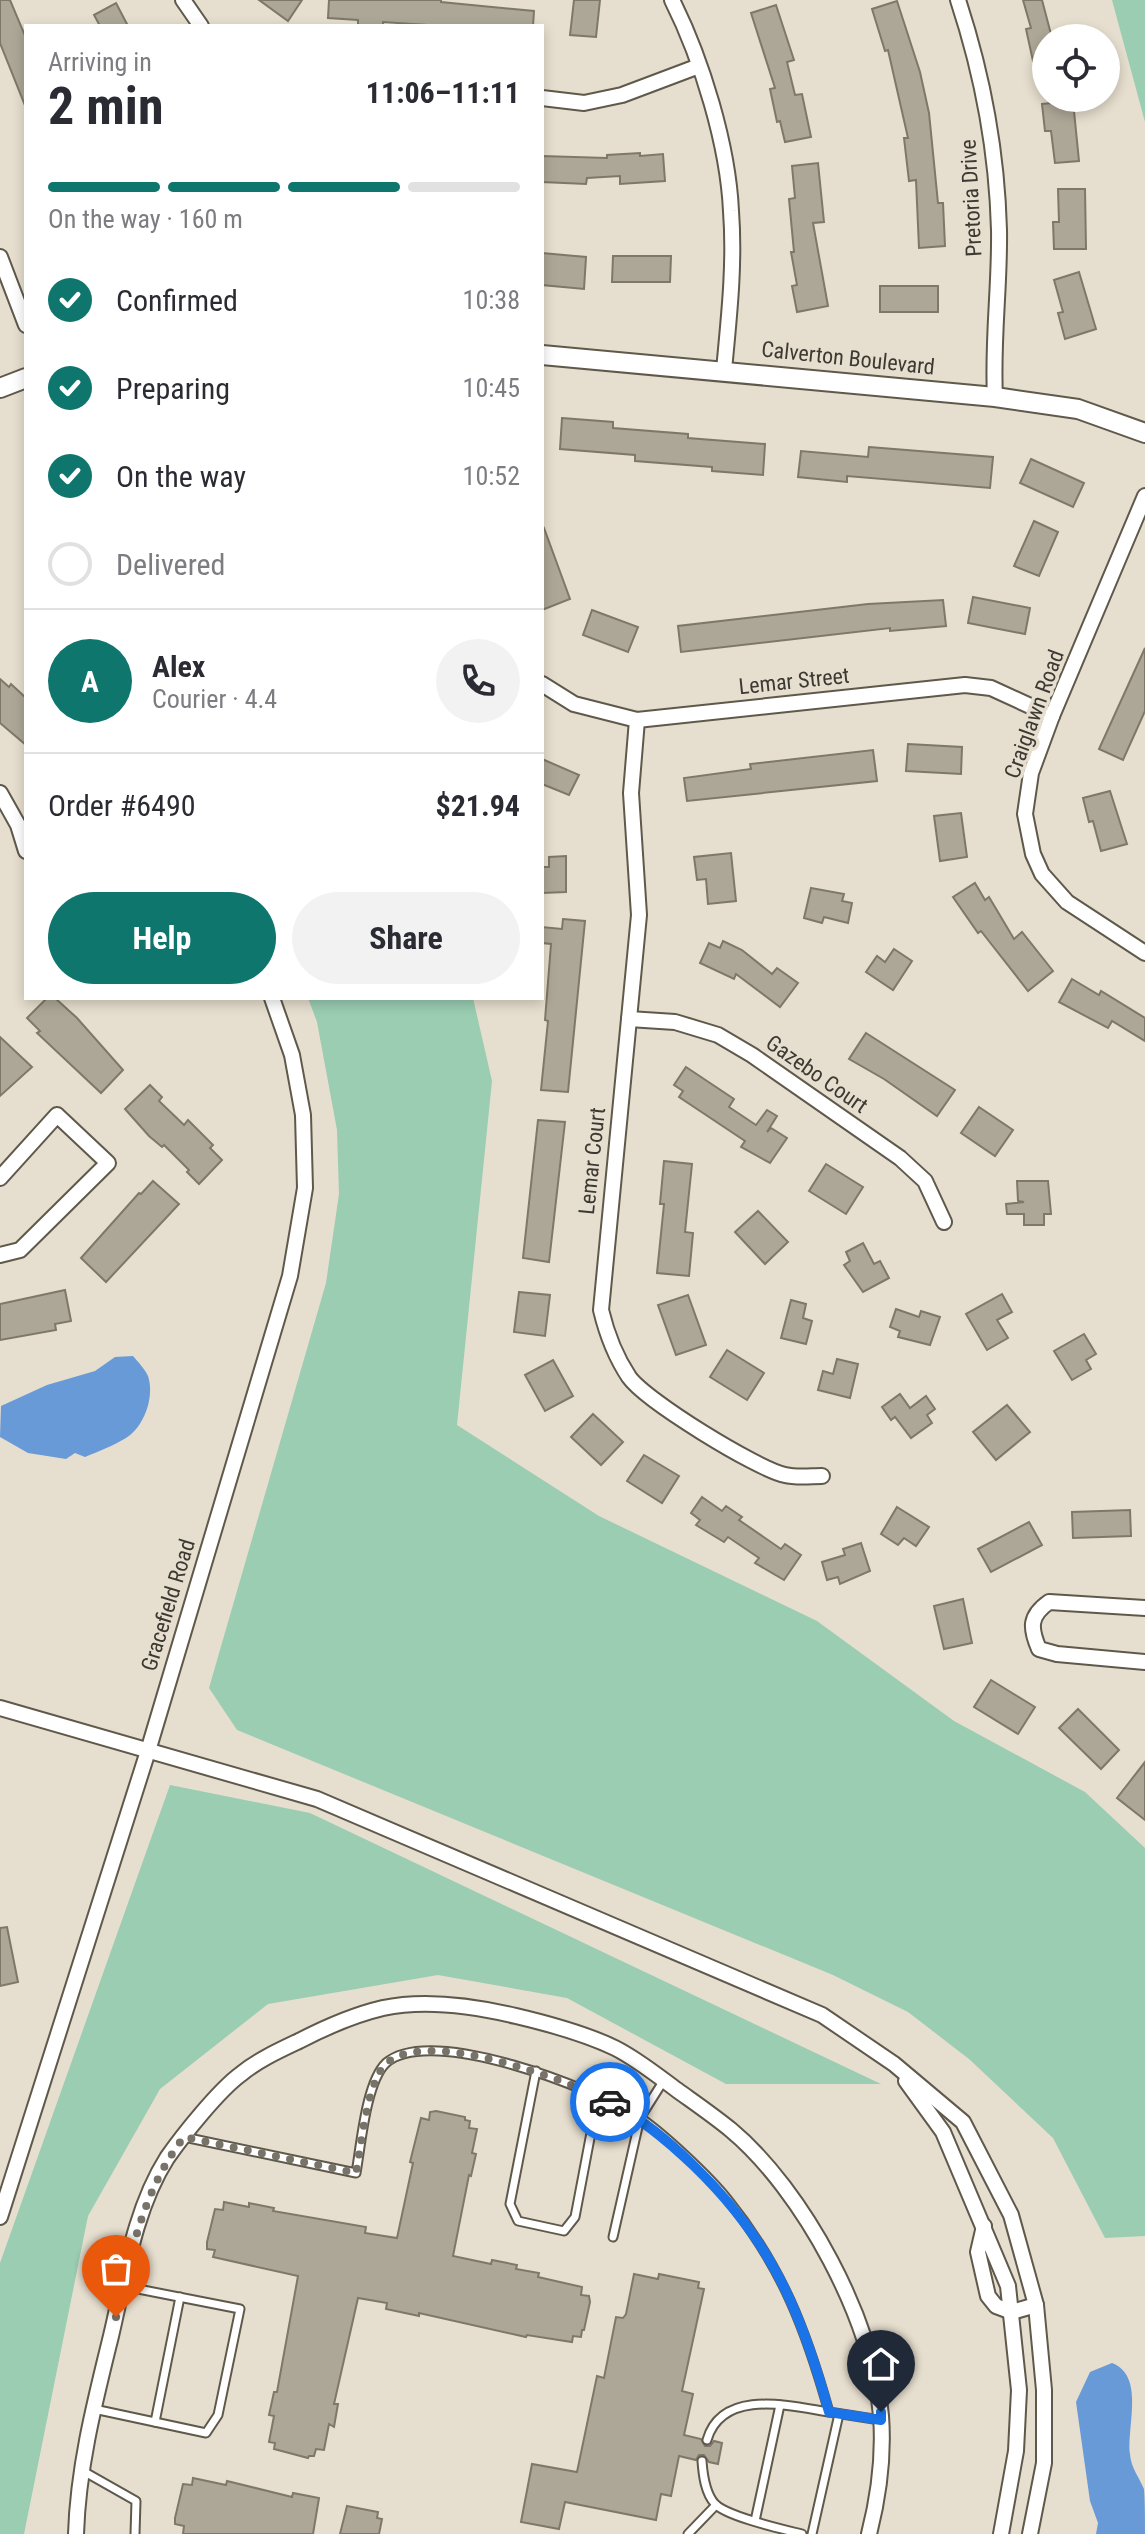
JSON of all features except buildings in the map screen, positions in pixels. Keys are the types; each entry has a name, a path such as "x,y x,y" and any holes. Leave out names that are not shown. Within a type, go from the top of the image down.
{"street":[{"path":"183,0 200,24"},
{"path":"672,0 699,66 718,129 731,209 731,290 724,370"},
{"name":"Pretoria Drive","path":"958,0 974,49 992,158 999,230 993,362 995,397"},
{"path":"544,98 584,103 622,95 699,66"},
{"path":"0,257 24,320"},
{"name":"Calverton Boulevard","path":"544,355 995,397 1078,409 1145,433"},
{"path":"0,388 24,379"},
{"name":"Craiglawn Road","path":"1145,496 1052,716 1031,773 1025,814 1033,854 1042,874 1067,902 1145,953"},
{"name":"Lemar Street","path":"544,685 574,704 637,720 965,685 991,688 1052,716"},
{"name":"Lemar Court","path":"637,720 631,793 639,915 601,1310 610,1345 631,1380 650,1397 731,1451 785,1475 822,1476"},
{"path":"0,793 18,825 24,844"},
{"name":"Gracefield Road","path":"0,2217 148,1751 290,1276 305,1188 303,1115 292,1055 273,1000"},
{"name":"Gazebo Court","path":"629,1019 675,1022 718,1035 752,1055 900,1158 925,1181 944,1222"},
{"path":"0,1178 57,1115 108,1163 20,1250 0,1255"},
{"path":"1145,1608 1049,1602 1037,1611 1031,1632 1039,1649 1057,1654 1145,1662"},
{"path":"0,1708 317,1799 822,2015 894,2064 963,2122 1011,2215 1036,2305 1044,2390 1044,2463 1030,2534"},
{"path":"76,2534 94,2409 123,2286 146,2202 166,2160 240,2074 334,2023 384,2008 432,2004 490,2010 557,2026 616,2049 733,2131 769,2168 803,2214 835,2269 866,2340 881,2420 882,2463 869,2534"},
{"path":"894,2064 943,2132 1008,2286 1019,2390 1017,2436 1001,2534"},
{"path":"984,2225 1011,2215"},
{"path":"984,2225 978,2252 988,2296 996,2306 1012,2312 1036,2305"}],"lane":[{"path":"184,2137 356,2173 374,2080 385,2064 398,2056 418,2052 481,2057 579,2086 640,2118 726,2197 764,2248 786,2287 814,2356 829,2412"},
{"path":"536,2071 510,2204 518,2221 564,2231 575,2217 598,2096"},
{"path":"613,2237 640,2118 664,2080"},
{"path":"94,2409 206,2433 218,2415 240,2309 123,2286"},
{"path":"155,2422 180,2297"},
{"path":"707,2440 715,2422 732,2410 757,2403 881,2420"},
{"path":"755,2521 780,2405"},
{"path":"812,2534 839,2414"},
{"path":"702,2461 703,2481 716,2505 755,2521 802,2534"},
{"path":"83,2471 136,2501 135,2534"},
{"path":"688,2534 716,2505"}],"green space":[{"path":"1112,0 1145,0 1145,122 1120,24"},
{"path":"309,1000 473,1000 492,1081 457,1425 599,1516 817,1621 954,1721 1085,1792 1145,1848 1145,2236 1105,2238 1053,2138 969,2059 908,2012 833,1975 237,1730 209,1688 326,1283 339,1194 337,1130 317,1022"},
{"path":"170,1785 310,1813 881,2084 726,2084 567,1998 438,1975 268,2004 160,2089 88,2216 24,2534 0,2534 0,2263"}],"water":[{"path":"133,1356 148,1376 150,1393 143,1419 126,1438 85,1457 75,1453 66,1459 28,1453 0,1437 1,1406 47,1385 95,1371 115,1357"},
{"path":"1112,2363 1122,2369 1131,2390 1130,2454 1144,2489 1145,2534 1096,2534 1098,2523 1090,2501 1076,2402 1090,2372"}],"way so far":[{"path":"116,2317 146,2202 166,2160 184,2137 356,2173 374,2080 385,2064 398,2056 418,2052 481,2057 526,2067 579,2086 610,2102"}],"route":[{"path":"610,2102 640,2118 671,2144 726,2197 764,2248 786,2287 814,2356 829,2412 881,2420 881,2412"}]}
